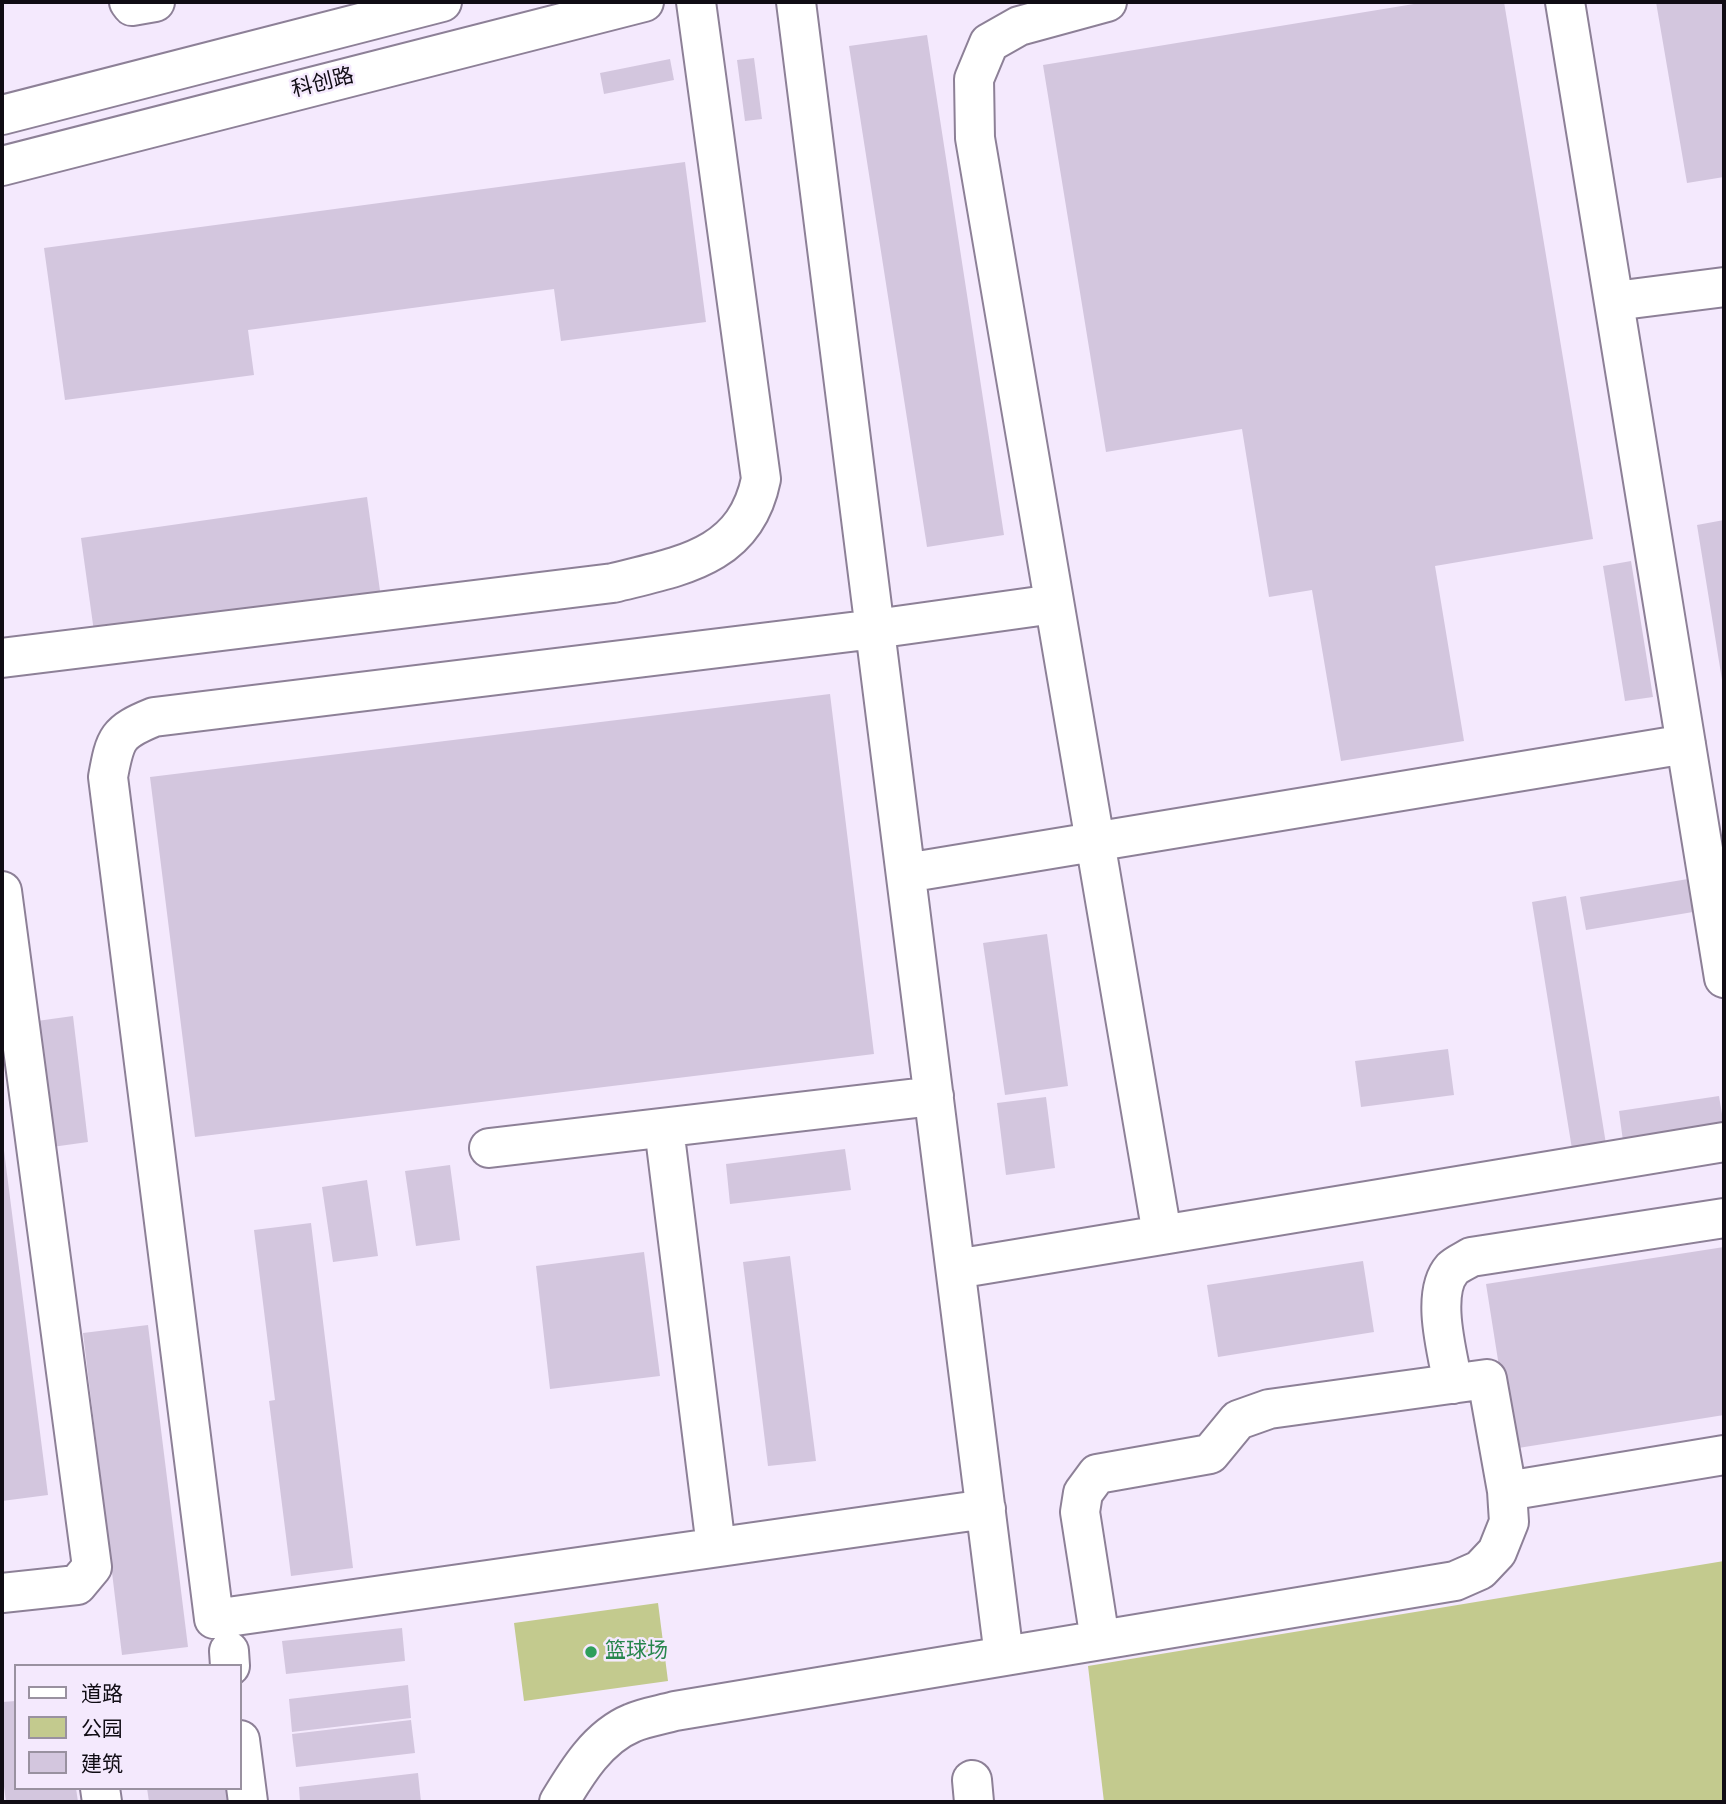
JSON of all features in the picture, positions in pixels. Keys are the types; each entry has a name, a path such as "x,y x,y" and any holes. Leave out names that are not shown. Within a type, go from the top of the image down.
{"street":[{"path":"129,2 132,6 155,2"},
{"path":"2,115 442,2"},
{"name":"科创路","path":"2,166 644,2"},
{"path":"2,658 613,583 710,553 732,538 757,501 761,479 696,2"},
{"path":"796,2 1004,1656"},
{"path":"1107,2 1019,26 989,43 974,79 975,138 1162,1234"},
{"path":"1565,2 1724,978"},
{"path":"1615,301 1724,287"},
{"path":"986,1509 214,1619 108,777 113,747 128,728 155,717 875,629 1054,604"},
{"path":"906,873 1686,744"},
{"path":"2,891 92,1567 76,1584 2,1593"},
{"path":"489,1148 934,1096"},
{"path":"664,1128 716,1547"},
{"path":"956,1269 1724,1142"},
{"path":"1453,1384 1441,1313 1444,1286 1452,1269 1471,1257 1724,1218"},
{"path":"559,1802 575,1775 598,1746 631,1723 675,1711 1455,1581 1480,1570 1497,1552 1509,1522 1507,1491 1487,1379 1269,1409 1238,1420 1210,1454 1097,1474 1083,1493 1080,1512 1100,1640"},
{"path":"1507,1491 1724,1455"},
{"path":"242,1756 248,1802"}],"green space":[{"path":"1724,1561 1724,1802 1104,1802 1088,1666"},
{"name":"篮球场","path":"658,1603 668,1681 524,1701 514,1623"}],"building":[{"path":"1426,2 1504,2 1593,539 1435,566 1464,741 1341,761 1312,590 1269,597 1242,429 1106,452 1043,65"},
{"path":"1656,2 1724,2 1724,177 1687,183"},
{"path":"927,35 1004,535 927,547 849,46"},
{"path":"754,58 762,119 745,121 737,60"},
{"path":"670,59 674,80 604,94 600,73"},
{"path":"685,162 706,322 561,341 554,289 248,330 254,375 65,400 44,248"},
{"path":"367,497 381,598 95,639 81,538"},
{"path":"1724,520 1724,685 1723,686 1697,525"},
{"path":"1631,561 1653,697 1625,701 1603,566"},
{"path":"830,694 874,1054 195,1137 150,777"},
{"path":"1688,879 1693,912 1586,930 1580,897"},
{"path":"1566,896 1606,1144 1572,1149 1532,902"},
{"path":"1047,934 1068,1086 1005,1095 983,943"},
{"path":"73,1016 88,1142 52,1147 37,1021"},
{"path":"1448,1049 1454,1095 1361,1107 1355,1061"},
{"path":"1719,1096 1724,1126 1623,1141 1619,1111"},
{"path":"1046,1097 1055,1168 1006,1175 997,1103"},
{"path":"2,1135 48,1495 2,1501"},
{"path":"845,1149 851,1190 730,1204 726,1164"},
{"path":"450,1165 460,1240 416,1246 405,1171"},
{"path":"367,1180 378,1256 333,1262 322,1187"},
{"path":"311,1223 353,1568 291,1576 269,1401 275,1400 254,1230"},
{"path":"1724,1247 1724,1415 1512,1449 1486,1284"},
{"path":"644,1252 660,1376 550,1389 536,1266"},
{"path":"790,1256 816,1461 768,1466 743,1262"},
{"path":"1363,1261 1374,1332 1218,1357 1207,1285"},
{"path":"148,1325 188,1647 122,1655 83,1333"},
{"path":"402,1628 405,1661 286,1674 282,1641"},
{"path":"408,1685 411,1718 292,1732 289,1699"},
{"path":"14,1701 14,1790 76,1790 78,1802 6,1802 2,1771 2,1702"},
{"path":"411,1720 415,1753 296,1767 292,1734"},
{"path":"418,1773 421,1802 300,1802 299,1787"},
{"path":"147,1790 226,1790 228,1802 149,1802"}],"place":[{"name":"篮球场","path":"591,1652"}]}
